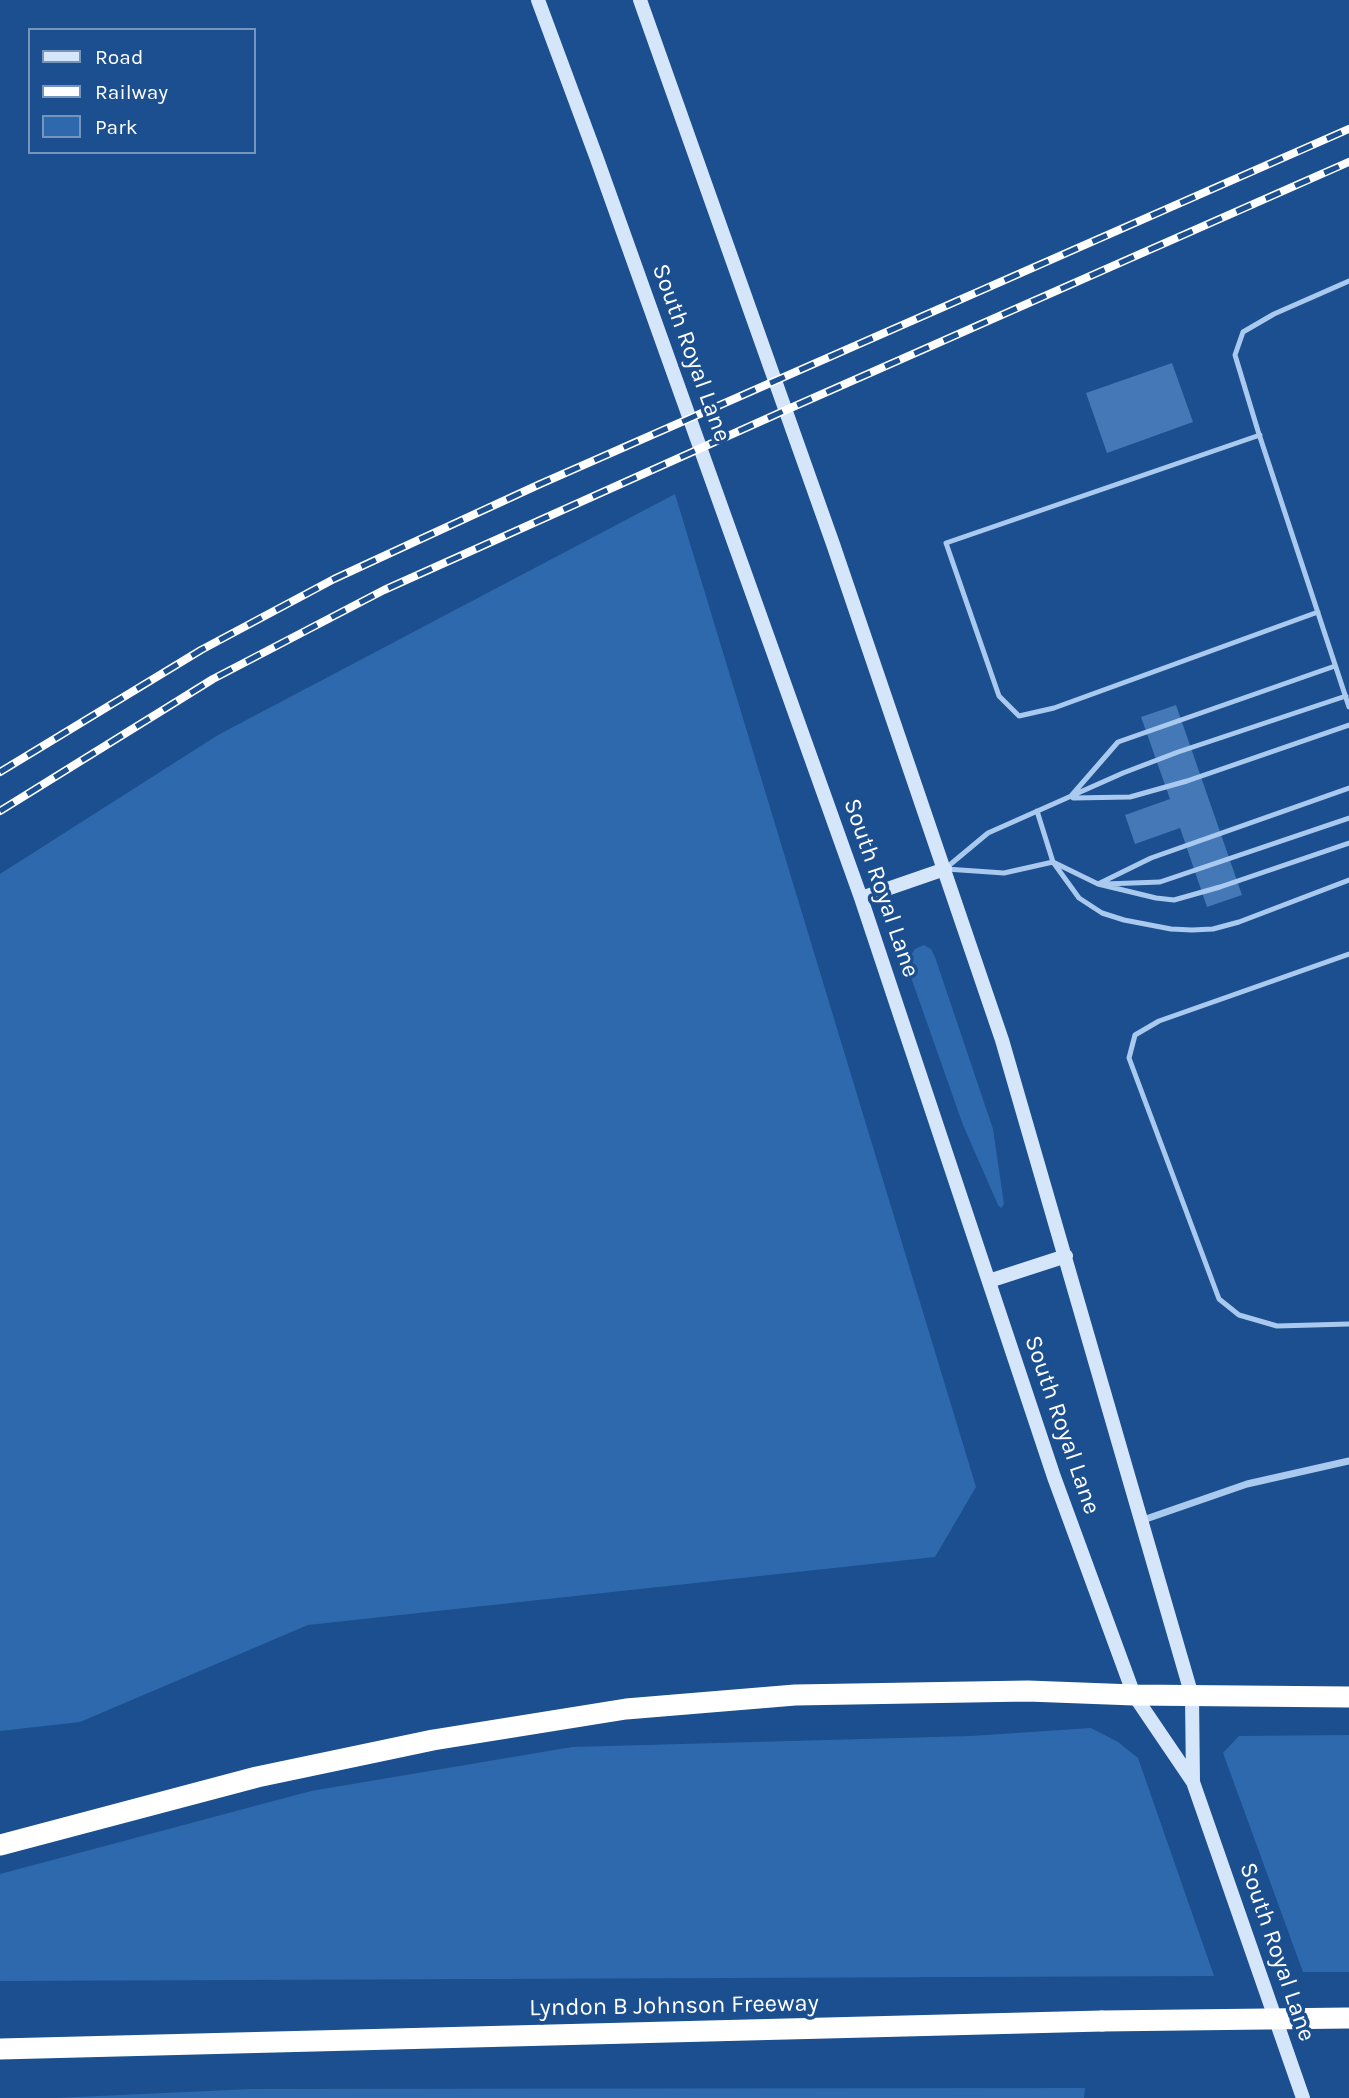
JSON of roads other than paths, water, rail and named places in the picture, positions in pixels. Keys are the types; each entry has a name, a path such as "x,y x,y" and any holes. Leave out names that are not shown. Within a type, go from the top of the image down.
{"highway":[{"path":"0,1845 257,1777 433,1740 626,1709 795,1695 1028,1691 1349,1697"},
{"name":"Lyndon B Johnson Freeway","path":"0,2049 1102,2021 1349,2018"}],"main road":[{"name":"South Royal Lane","path":"538,0 861,898 1054,1477 1134,1695 1193,1782 1303,2098"},
{"name":"South Royal Lane","path":"640,0 776,381 1002,1040 1192,1696 1193,1782"},
{"path":"861,898 944,869"},
{"path":"989,1281 1066,1256"}],"street":[{"path":"1143,1520 1247,1484 1349,1461"}],"lane":[{"path":"1349,281 1274,314 1243,332 1236,355 1349,707"},
{"path":"1260,435 946,543 999,695 1019,716 1054,708 1318,612"},
{"path":"1070,798 1118,742 1335,666"},
{"path":"944,869 988,833 1123,773 1346,696"},
{"path":"1070,798 1130,797 1187,781 1349,725"},
{"path":"1098,884 1151,858 1349,788"},
{"path":"1037,811 1053,862 1079,898 1102,913 1124,920 1171,929 1213,929 1239,922 1349,880"},
{"path":"1098,884 1160,882 1349,818"},
{"path":"944,869 1004,873 1053,862 1098,884 1174,900 1349,843"},
{"path":"1349,954 1159,1021 1135,1035 1129,1058 1219,1299 1239,1315 1278,1326 1349,1324"}],"railway":[{"path":"0,772 201,650 334,579 538,485 1349,129"},
{"path":"0,811 213,679 384,590 1349,162"}]}
